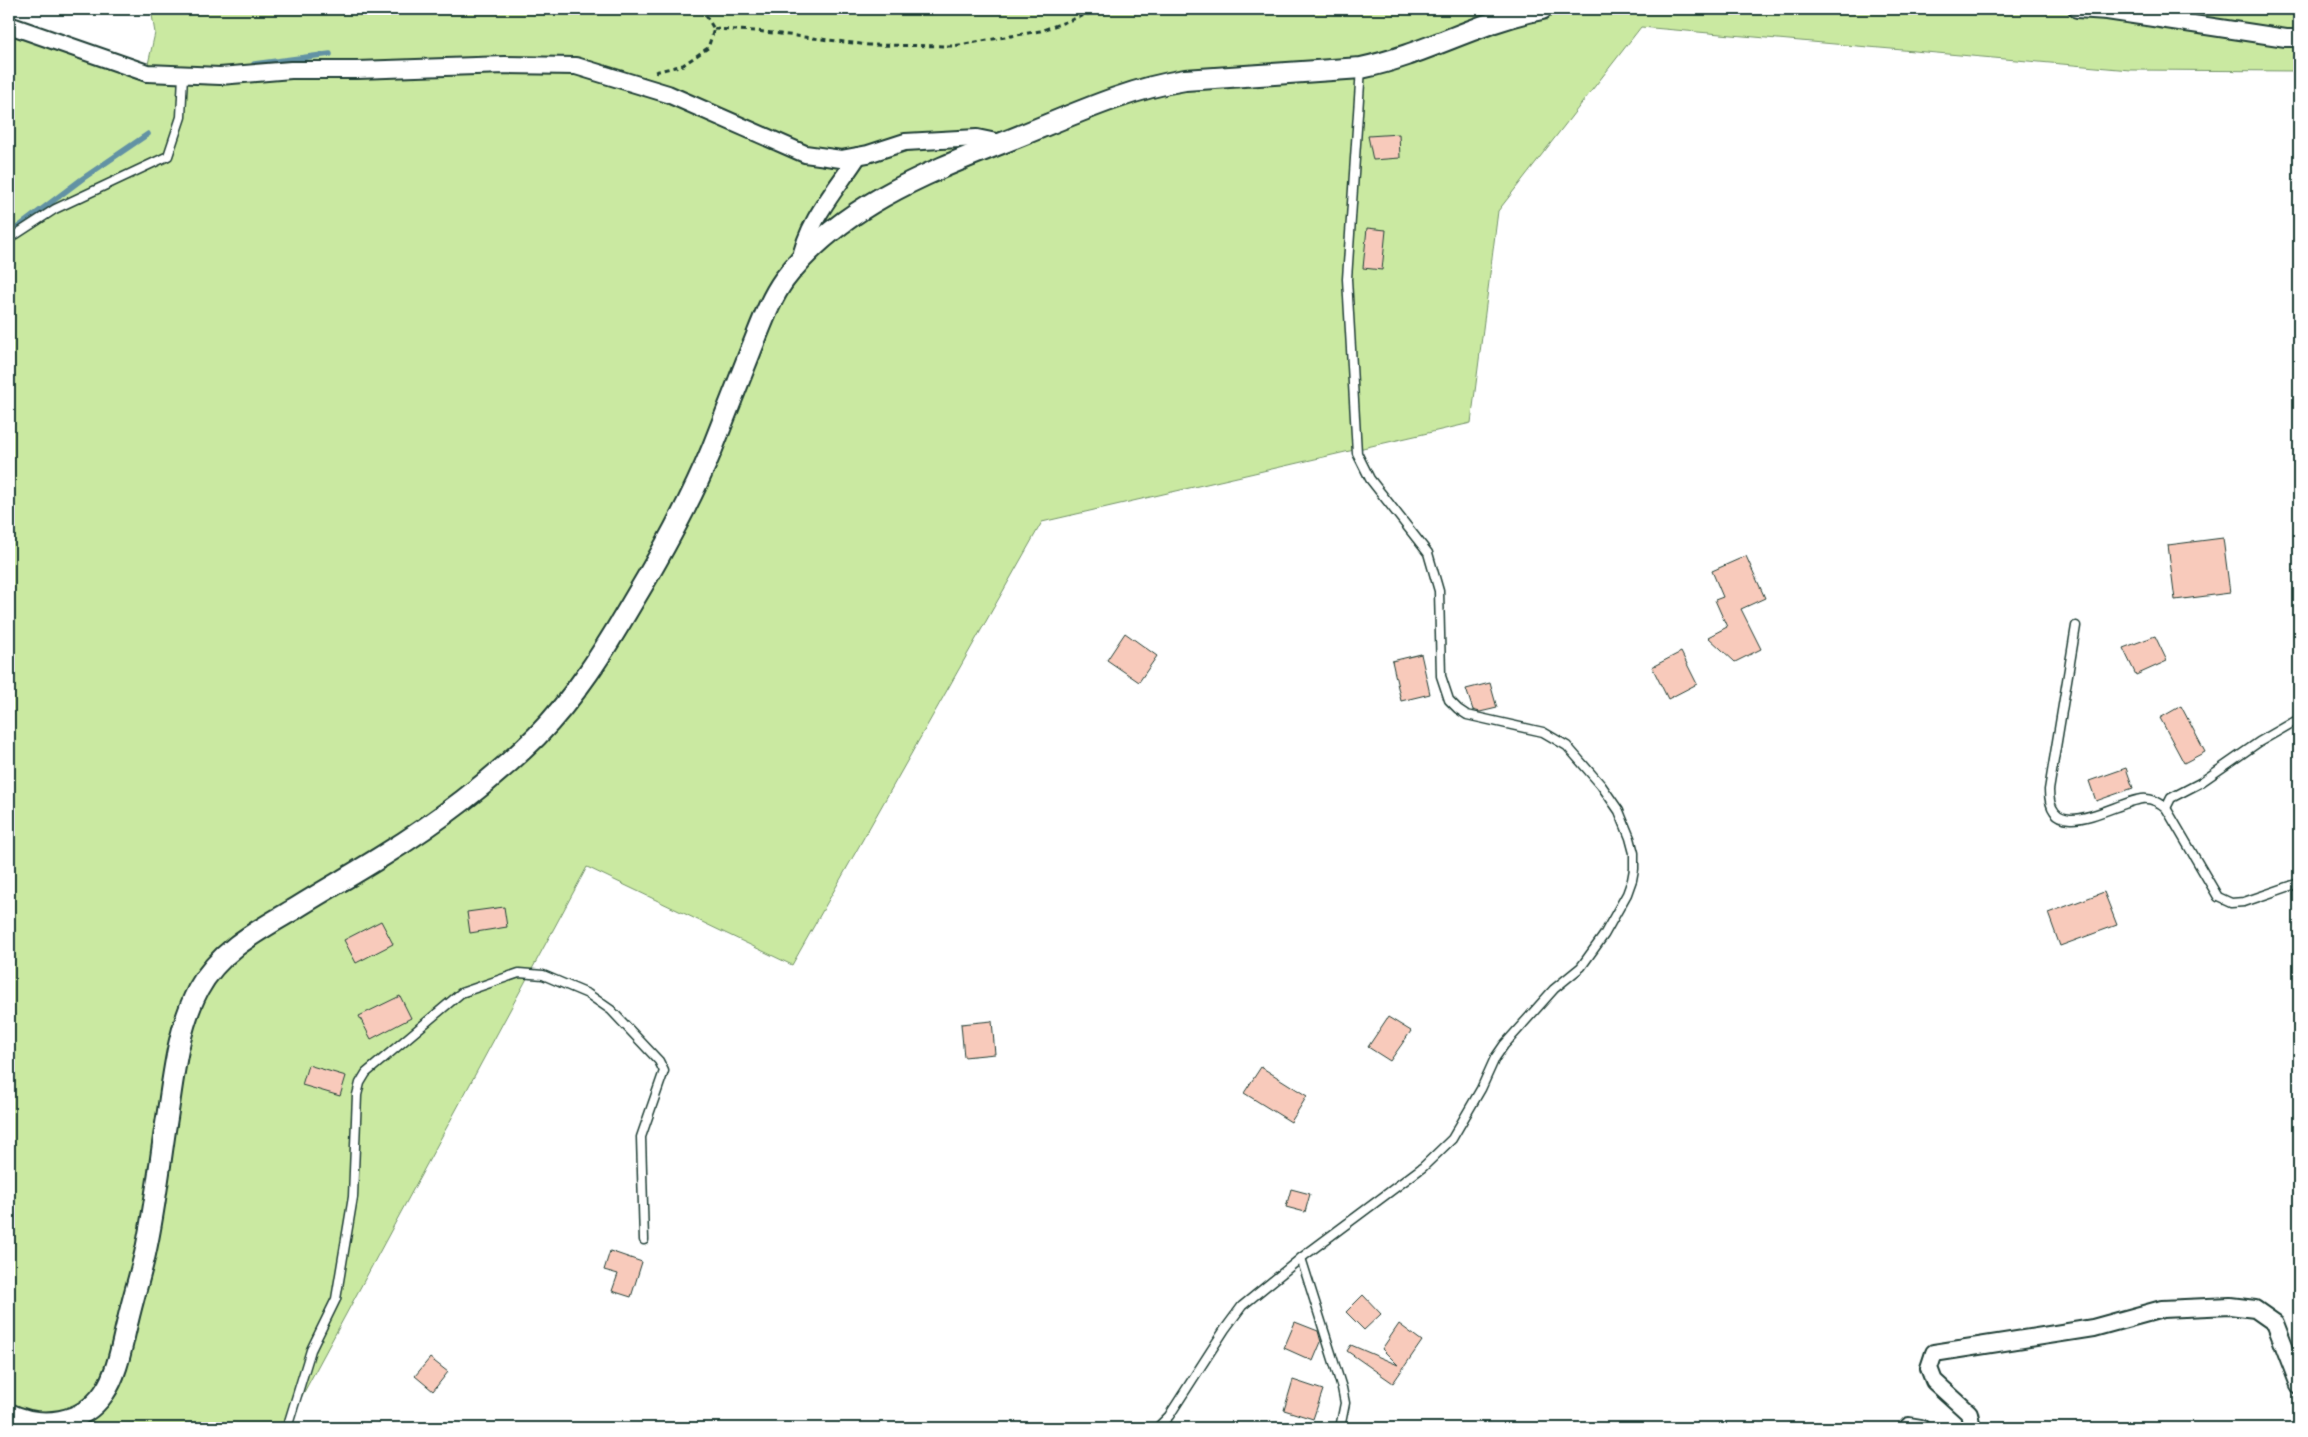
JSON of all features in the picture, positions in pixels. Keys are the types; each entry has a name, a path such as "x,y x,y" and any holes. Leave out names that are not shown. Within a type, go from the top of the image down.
{"street":[{"path":"15,1421 49,1424 73,1418 92,1405 105,1392 118,1359 146,1250 180,1041 196,994 209,972 242,940 389,852 439,816 503,767 534,740 561,710 582,684 620,624 681,517 705,465 767,312 783,282 800,262 834,231 883,195 951,162 1123,95 1157,85 1226,76 1323,72 1386,63 1414,54 1497,20 1542,9"},
{"path":"2077,9 2106,11 2286,38 2299,38"},
{"path":"9,25 147,74 220,76 291,70 358,70 435,66 576,66 668,94 805,154 841,159 905,142 977,138 1001,143"},
{"path":"800,262 802,248 811,226 858,156"},
{"path":"1972,1428 1969,1413 1934,1381 1929,1368 1934,1353 2093,1328 2162,1309 2230,1306 2255,1309 2276,1323 2299,1385"}],"lane":[{"path":"1157,1428 1169,1416 1242,1306 1301,1258 1423,1167 1452,1139 1481,1089 1495,1058 1504,1045 1554,989 1581,967 1604,935 1627,894 1634,869 1634,854 1630,838 1619,811 1601,784 1567,746 1543,732 1468,715 1449,700 1441,676 1439,591 1434,567 1428,553 1370,479 1356,453 1347,279 1361,68"},
{"path":"9,238 55,209 168,156 181,117 183,75"},
{"path":"2076,626 2049,790 2049,802 2053,811 2064,820 2076,820 2143,799 2156,800 2166,808 2218,897 2231,903 2244,902 2299,883"},
{"path":"2166,808 2171,798 2200,783 2259,742 2299,719"},
{"path":"286,1428 312,1350 336,1299 353,1198 356,1108 360,1083 366,1073 461,993 519,973 543,975 588,994 611,1010 659,1061 664,1071 641,1137 644,1240"},
{"path":"1301,1258 1342,1388 1345,1404 1340,1428"}],"path":[{"path":"646,74 683,64 708,48 714,29 702,9"},
{"path":"714,29 756,31 868,44 952,46 1040,31 1102,9"}],"green space":[{"path":"151,9 2299,9 2299,71 2130,70 1641,27 1498,211 1471,423 1042,522 792,965 587,867 289,1420 265,1428 9,1428 9,31 144,82 155,33"}],"building":[{"path":"1399,134 1400,158 1373,160 1368,136"},
{"path":"1367,228 1386,230 1382,270 1363,268"},
{"path":"2223,538 2230,593 2175,600 2168,545"},
{"path":"1746,556 1765,598 1741,609 1761,649 1735,662 1708,637 1727,627 1715,600 1723,597 1712,571"},
{"path":"1125,633 1157,656 1139,682 1107,660"},
{"path":"2155,636 2167,661 2136,675 2123,648"},
{"path":"1681,652 1697,684 1668,699 1652,667"},
{"path":"1421,654 1430,694 1401,701 1392,661"},
{"path":"1490,683 1497,708 1480,712 1473,710 1466,689"},
{"path":"2181,706 2205,752 2184,763 2160,718"},
{"path":"2126,768 2133,788 2096,801 2089,781"},
{"path":"2104,892 2117,925 2060,946 2048,913"},
{"path":"504,907 507,927 470,933 467,912"},
{"path":"381,921 393,944 356,963 344,940"},
{"path":"400,996 411,1018 371,1039 359,1016"},
{"path":"1388,1017 1411,1031 1390,1061 1368,1047"},
{"path":"992,1021 995,1054 964,1057 961,1024"},
{"path":"308,1065 346,1076 340,1096 302,1085"},
{"path":"1261,1067 1307,1096 1291,1122 1244,1093"},
{"path":"1291,1189 1310,1194 1305,1212 1286,1207"},
{"path":"610,1251 642,1262 631,1297 612,1291 618,1274 604,1270"},
{"path":"1363,1295 1381,1314 1364,1330 1346,1312"},
{"path":"1295,1322 1318,1331 1321,1342 1313,1361 1284,1348"},
{"path":"1399,1324 1422,1341 1393,1383 1347,1351 1351,1345 1398,1365 1382,1349"},
{"path":"430,1358 448,1372 433,1391 415,1376"},
{"path":"1293,1380 1323,1390 1313,1419 1284,1410"}],"waterway":[{"path":"254,64 330,54"},
{"path":"9,234 82,179 148,134"}]}
